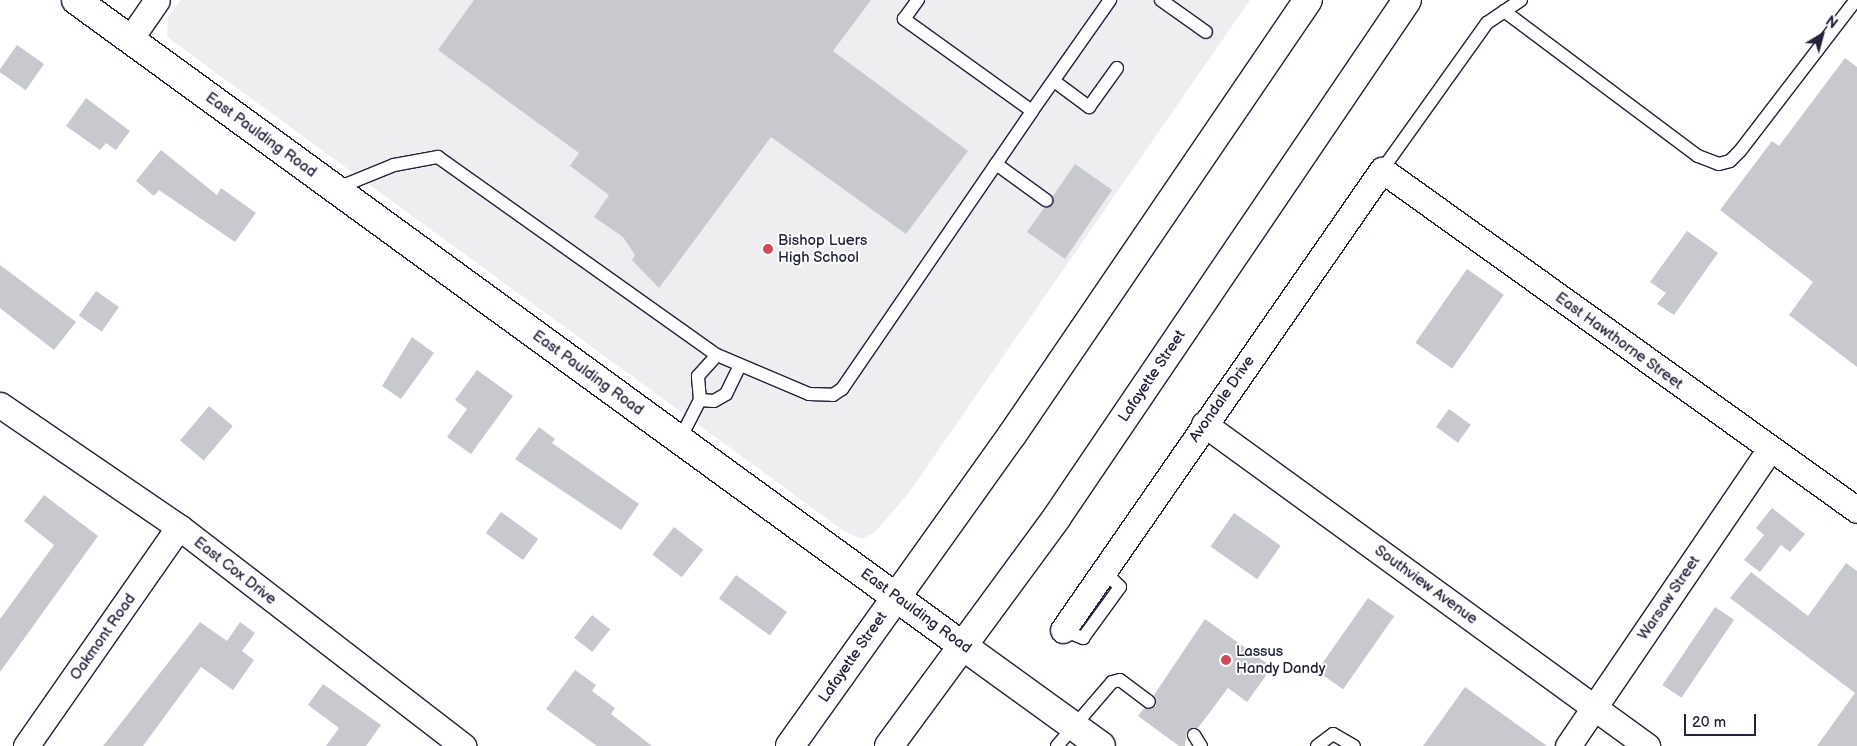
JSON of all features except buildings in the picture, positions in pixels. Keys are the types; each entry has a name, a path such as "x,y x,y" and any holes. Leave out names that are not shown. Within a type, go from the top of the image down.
{"main road":[{"name":"East Paulding Road","path":"76,0 963,646 1066,736 1101,746"},
{"name":"Lafayette Street","path":"790,746 895,596 1012,435 1308,0"},
{"name":"Lafayette Street","path":"889,746 1057,517 1408,0"}],"street":[{"path":"130,39 157,0"},
{"name":"Avondale Drive","path":"1063,630 1204,424 1382,170"},
{"name":"East Hawthorne Street","path":"1382,170 1857,510"},
{"name":"East Cox Drive","path":"0,405 179,527 437,739 463,746"},
{"name":"Southview Avenue","path":"1204,424 1647,746"},
{"name":"Warsaw Street","path":"1568,746 1770,449"},
{"name":"Oakmont Road","path":"26,746 179,527"}],"lane":[{"path":"918,0 904,19 1032,111"},
{"path":"334,189 394,166 438,157 717,355 739,367 808,394 822,397 842,389 1110,0"},
{"path":"1161,0 1206,32"},
{"path":"1382,170 1487,23 1521,0"},
{"path":"1504,11 1698,156 1719,164 1740,151 1856,0"},
{"path":"1054,81 1089,107 1117,68"},
{"path":"996,164 1046,200"},
{"path":"680,440 700,400 698,376 717,355"},
{"path":"700,400 714,401 726,394 739,367"},
{"path":"1066,736 1112,682 1120,680 1149,702"},
{"path":"1317,746 1333,734 1354,746"},
{"path":"1194,735 1201,746"}],"shaded area":[{"name":"Bishop Luers High School","path":"181,0 1250,0 908,494 875,532 862,539 844,531 167,37 168,18"}],"place":[{"name":"Bishop Luers High School","path":"768,249"},
{"name":"Lassus Handy Dandy","path":"1226,660"}]}
